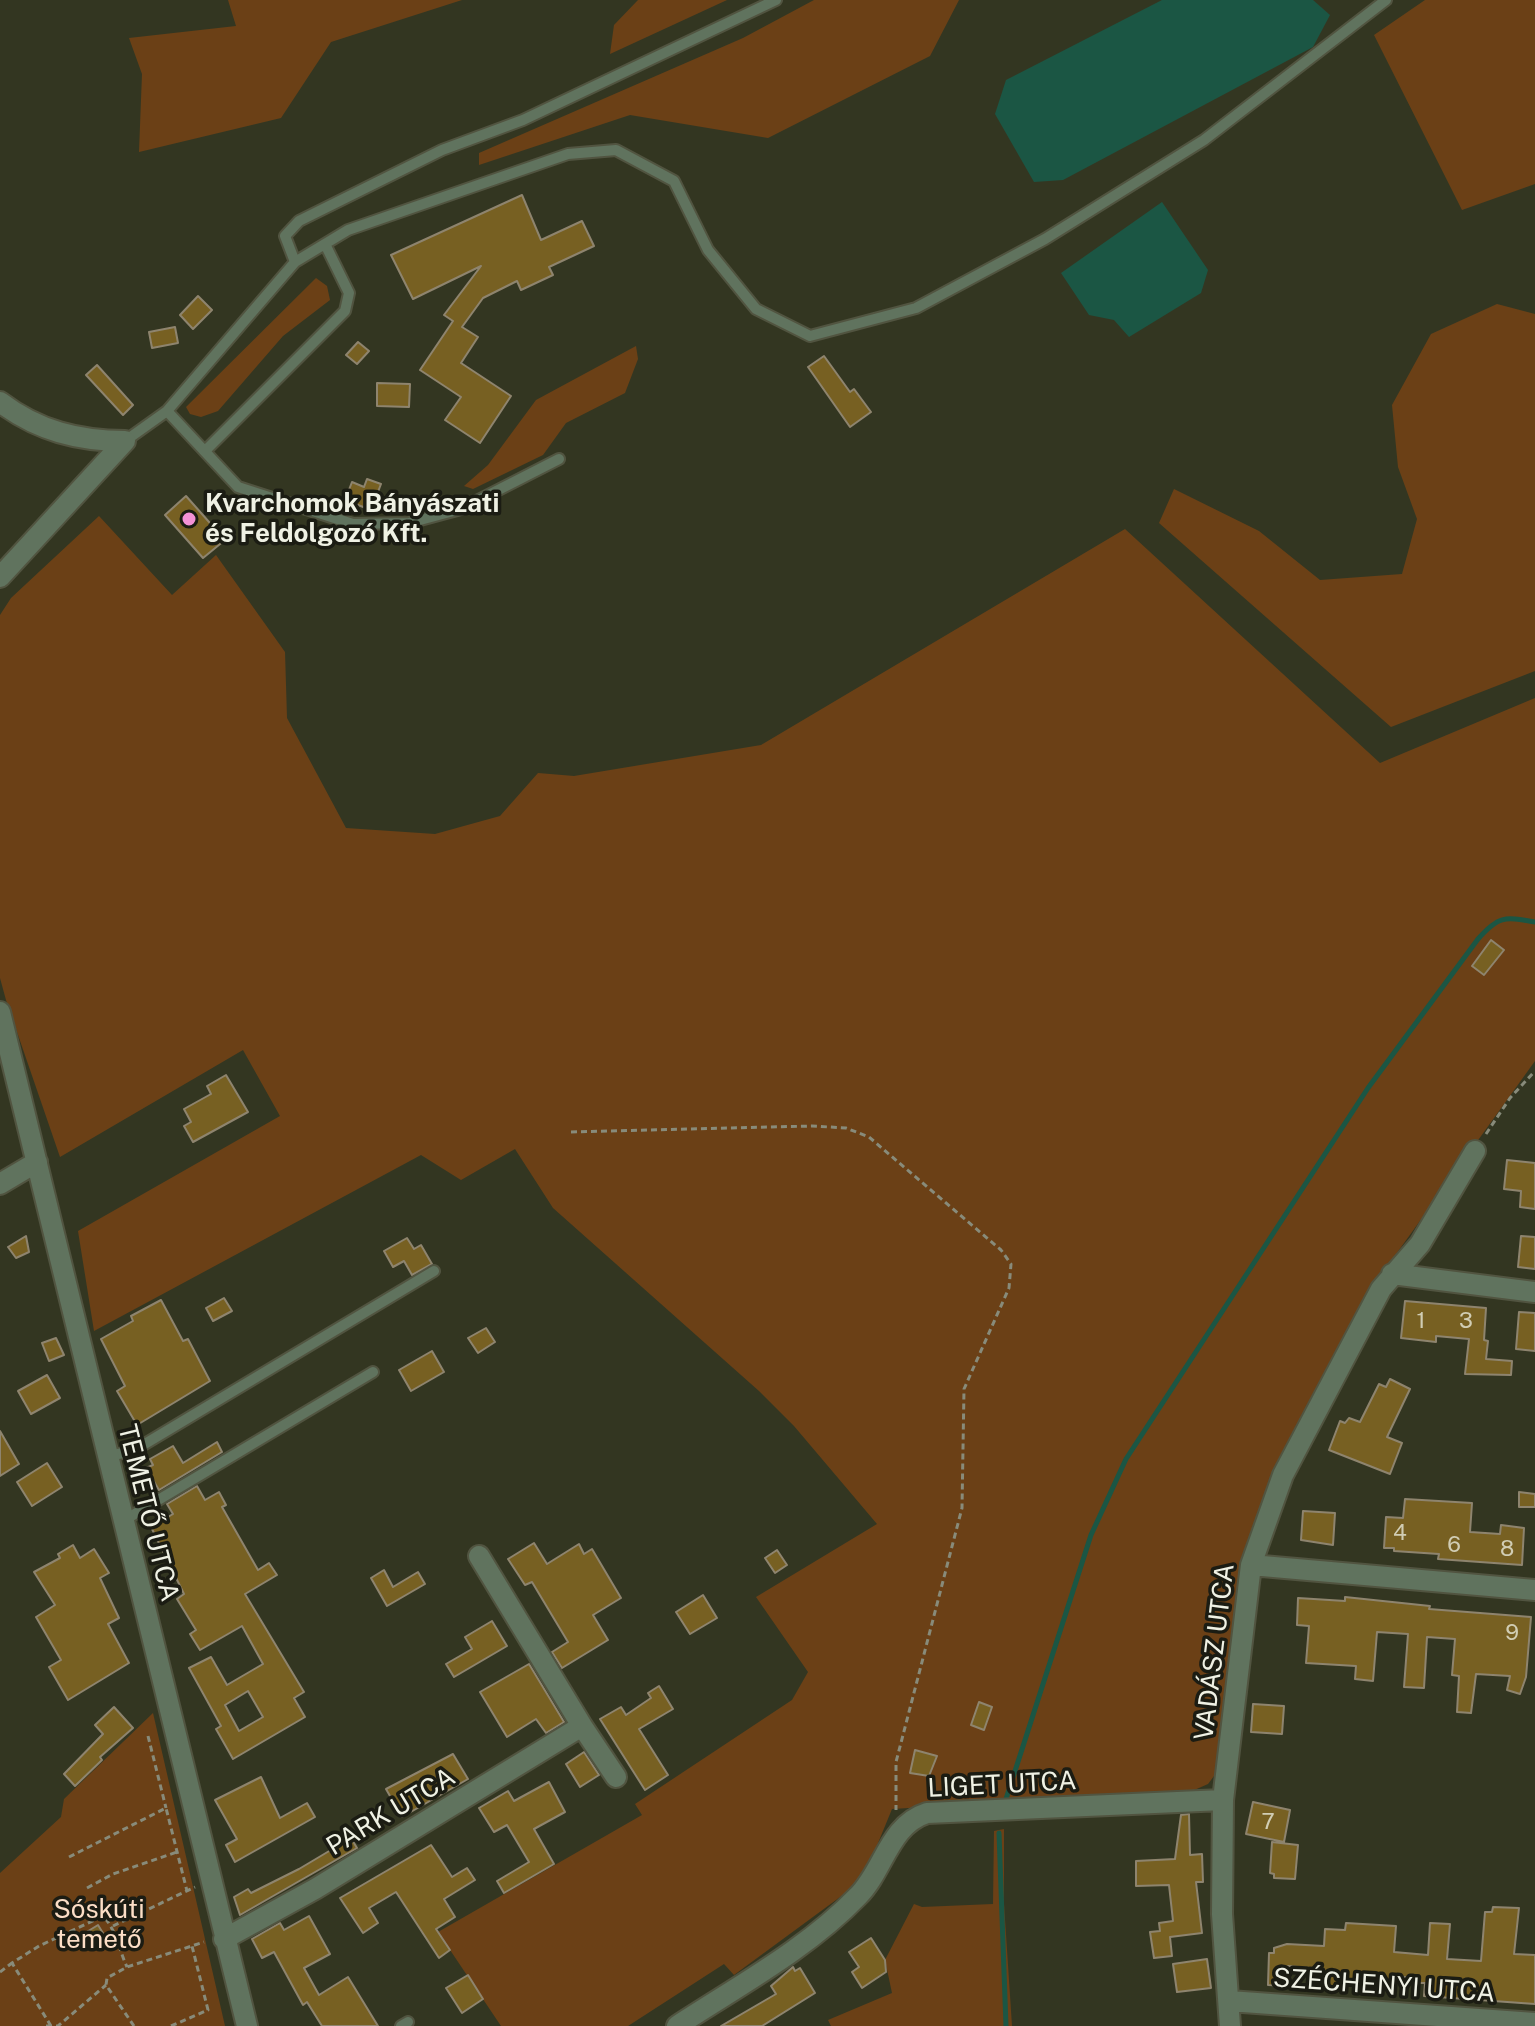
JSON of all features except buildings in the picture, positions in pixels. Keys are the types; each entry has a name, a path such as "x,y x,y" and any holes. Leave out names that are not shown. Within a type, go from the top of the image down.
{"street":[{"path":"0,402 38,426 64,435 93,441 125,441"},
{"path":"0,577 125,441"},
{"name":"TEMETŐ UTCA","path":"0,1012 247,2026"},
{"name":"VADÁSZ UTCA","path":"1230,2026 1222,1914 1223,1800 1251,1565 1283,1475 1392,1274 1420,1244 1475,1151"},
{"path":"0,1184 37,1162"},
{"path":"1392,1274 1535,1292"},
{"path":"479,1556 616,1777"},
{"path":"1251,1565 1535,1590"},
{"name":"PARK UTCA","path":"224,1939 315,1889 582,1726"},
{"name":"LIGET UTCA","path":"677,2026 828,1923 871,1882 896,1834 906,1822 927,1813 1223,1800"},
{"name":"SZÉCHENYI UTCA","path":"1229,2001 1535,2023"}],"lane":[{"path":"295,262 285,236 299,221 442,150 523,120 776,0"},
{"path":"125,441 167,411 295,262 348,230 568,154 616,150 674,181 708,250 756,309 810,336 916,308 1045,239 1204,140 1386,0"},
{"path":"206,450 345,311 349,293 325,244"},
{"path":"167,411 238,487 353,524 409,523 461,509 559,459"},
{"path":"108,1456 133,1451 434,1271"},
{"path":"123,1521 373,1372"}],"path":[{"path":"1475,1151 1510,1098 1535,1071"},
{"path":"571,1132 812,1126 846,1128 869,1137 1001,1250 1011,1264 1009,1288 964,1389 962,1508 896,1762 896,1834"},
{"path":"148,1736 187,1891"},
{"path":"69,1857 166,1808"},
{"path":"87,1888 113,1874 177,1852"},
{"path":"113,1926 210,1882"},
{"path":"0,1972 39,1946 103,1916 113,1926 115,1942 127,1967"},
{"path":"12,1963 49,2026 58,2026 106,1985 107,1978 127,1967 224,1939"},
{"path":"171,2026 208,2010 192,1946"},
{"path":"106,1985 134,2026"}],"green space":[{"path":"228,0 462,0 331,42 281,118 139,152 142,74 129,38 236,26"},
{"path":"638,0 727,0 610,54 614,25"},
{"path":"814,0 959,0 930,56 768,138 630,115 479,165 479,153 743,38"},
{"path":"1425,0 1535,0 1535,184 1462,210 1374,35"},
{"path":"316,278 327,286 330,300 283,336 218,411 201,417 190,414 186,407"},
{"path":"1497,304 1535,314 1535,671 1391,727 1159,523 1174,489 1259,531 1320,580 1402,574 1417,519 1398,467 1392,405 1431,334"},
{"path":"636,346 638,359 625,393 566,423 543,455 473,489 464,486 488,465 536,400"},
{"path":"99,516 172,595 216,555 285,652 287,718 346,828 435,834 500,816 538,773 574,776 761,745 1125,529 1380,763 1535,698 1535,1061 1376,1282 1255,1527 1238,1584 1217,1772 1208,1784 1192,1791 892,1809 869,1865 851,1889 734,1975 724,1964 628,2026 501,2026 438,1932 642,1815 635,1804 792,1700 808,1672 756,1597 877,1524 794,1426 759,1391 553,1208 515,1149 461,1180 421,1155 94,1331 78,1231 280,1116 243,1050 60,1157 6,1000 0,978 0,615 11,598"},
{"name":"Sóskúti temető","path":"153,1713 225,2026 0,2026 0,1873 61,1817 64,1799"},
{"path":"1004,1829 1004,1904 1012,2026 831,2026 828,2020 892,1993 885,1960 914,1904 922,1907 993,1904 994,1831"}],"shaded area":[{"path":"1162,0 1313,0 1330,15 1313,47 1063,180 1034,182 995,114 1006,80"},
{"path":"1162,202 1208,270 1201,293 1129,337 1114,320 1089,315 1061,273"}],"waterway":[{"path":"1006,1799 1091,1535 1126,1459 1368,1088 1478,939 1503,920 1535,922"},
{"path":"999,1833 1006,2026"}],"place":[{"name":"Kvarchomok Bányászati és Feldolgozó Kft.","path":"189,519"}]}
